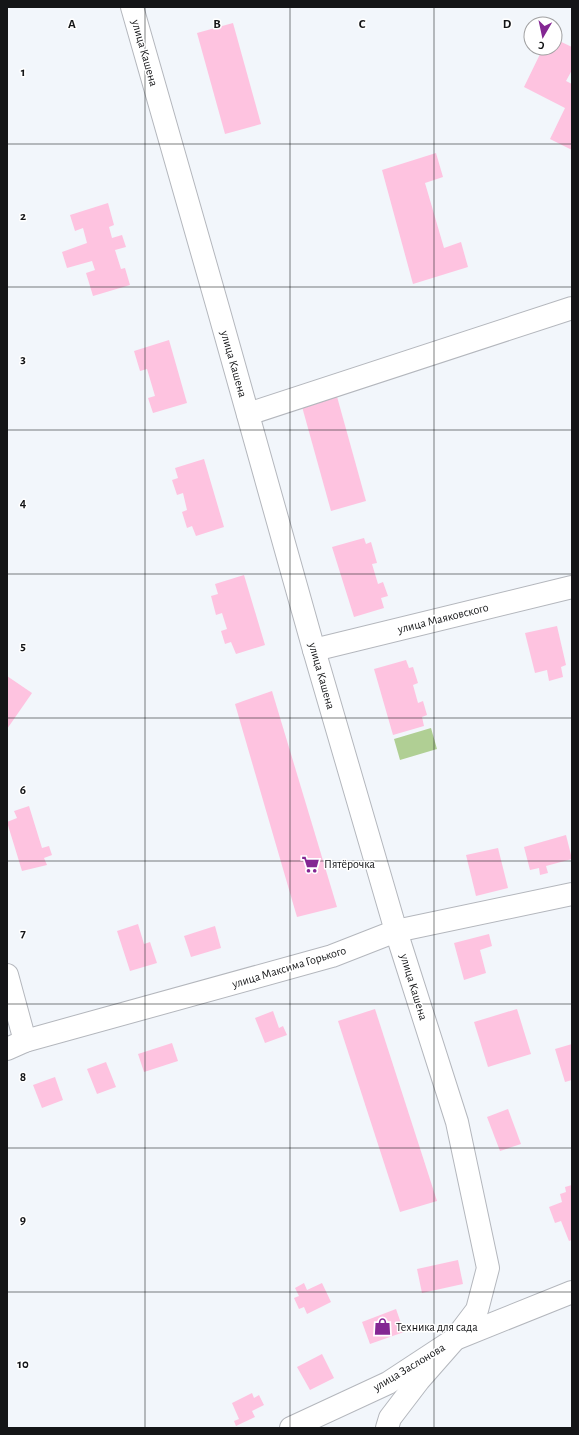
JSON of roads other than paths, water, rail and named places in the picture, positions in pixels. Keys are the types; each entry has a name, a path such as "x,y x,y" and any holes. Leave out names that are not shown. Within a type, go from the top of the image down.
{"street":[{"name":"улица Кашена","path":"132,7 314,650 396,931 456,1122 488,1268 477,1310 455,1339 419,1380 390,1418 387,1428"},
{"path":"248,414 572,308"},
{"name":"улица Маяковского","path":"314,650 572,587"},
{"name":"улица Максима Горького","path":"16,1045 332,956 396,931 572,894"},
{"path":"7,975 16,1045"},
{"name":"улица Заслонова","path":"291,1428 388,1383 455,1339 572,1292"}],"place":[{"name":"Пятёрочка","path":"311,864"},
{"name":"Техника для сада","path":"383,1327"}]}
